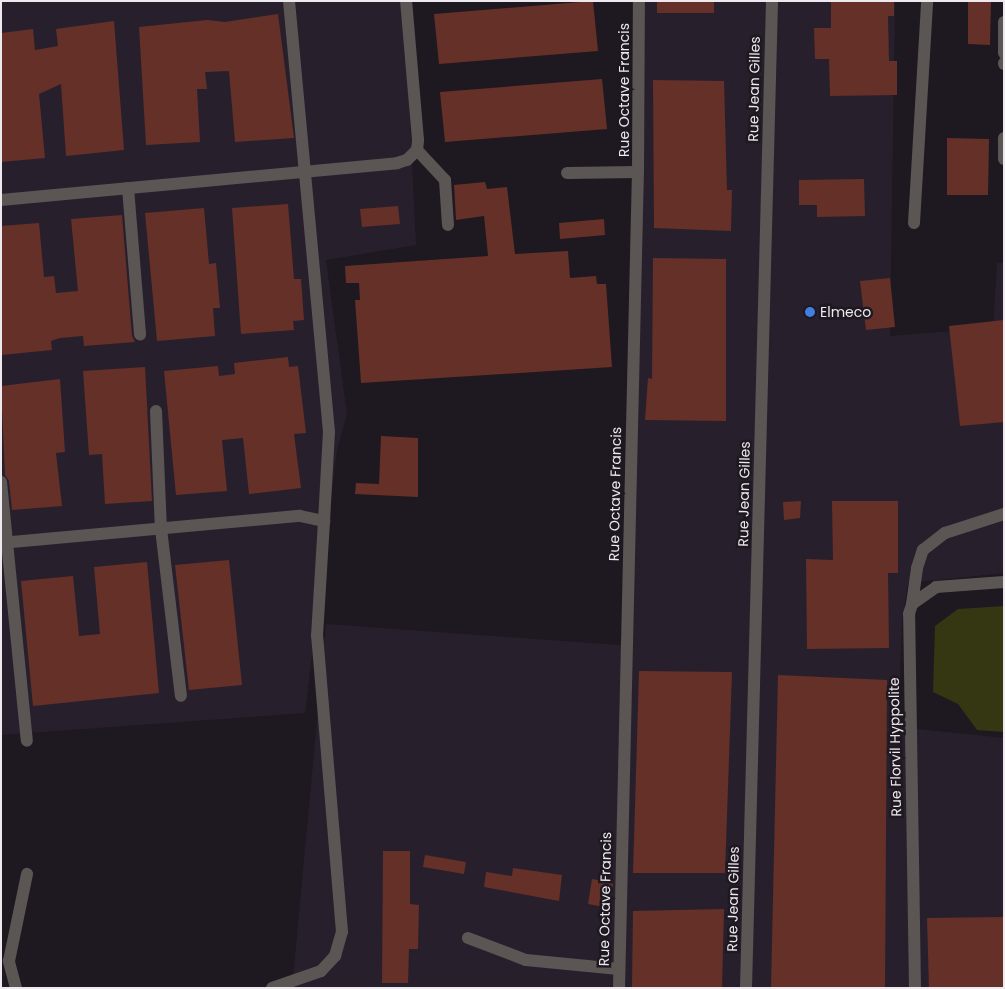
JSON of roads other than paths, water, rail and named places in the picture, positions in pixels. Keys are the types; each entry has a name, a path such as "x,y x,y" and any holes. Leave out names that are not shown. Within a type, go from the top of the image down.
{"street":[{"path":"272,988 321,972 331,963 340,944 317,636 329,432 290,1"},
{"path":"406,1 416,150 446,180 448,225"},
{"name":"Rue Octave Francis","path":"619,988 638,172 639,1"},
{"name":"Rue Jean Gilles","path":"746,988 772,1"},
{"path":"914,223 927,1"},
{"path":"1004,22 1004,53"},
{"path":"1004,138 1004,159"},
{"path":"1,200 397,163 407,160 416,150"},
{"path":"567,173 638,172"},
{"path":"128,188 140,335"},
{"path":"156,411 161,529 181,696"},
{"path":"1,482 4,543 26,741"},
{"name":"Rue Florvil Hyppolite","path":"915,988 908,623 917,568 924,550 945,533 1004,514"},
{"path":"4,543 300,516 324,521"},
{"path":"912,604 936,587 1004,582"},
{"path":"16,988 9,961 27,874"},
{"path":"468,938 526,960 619,969"}],"place":[{"name":"Elmeco","path":"810,312"}]}
